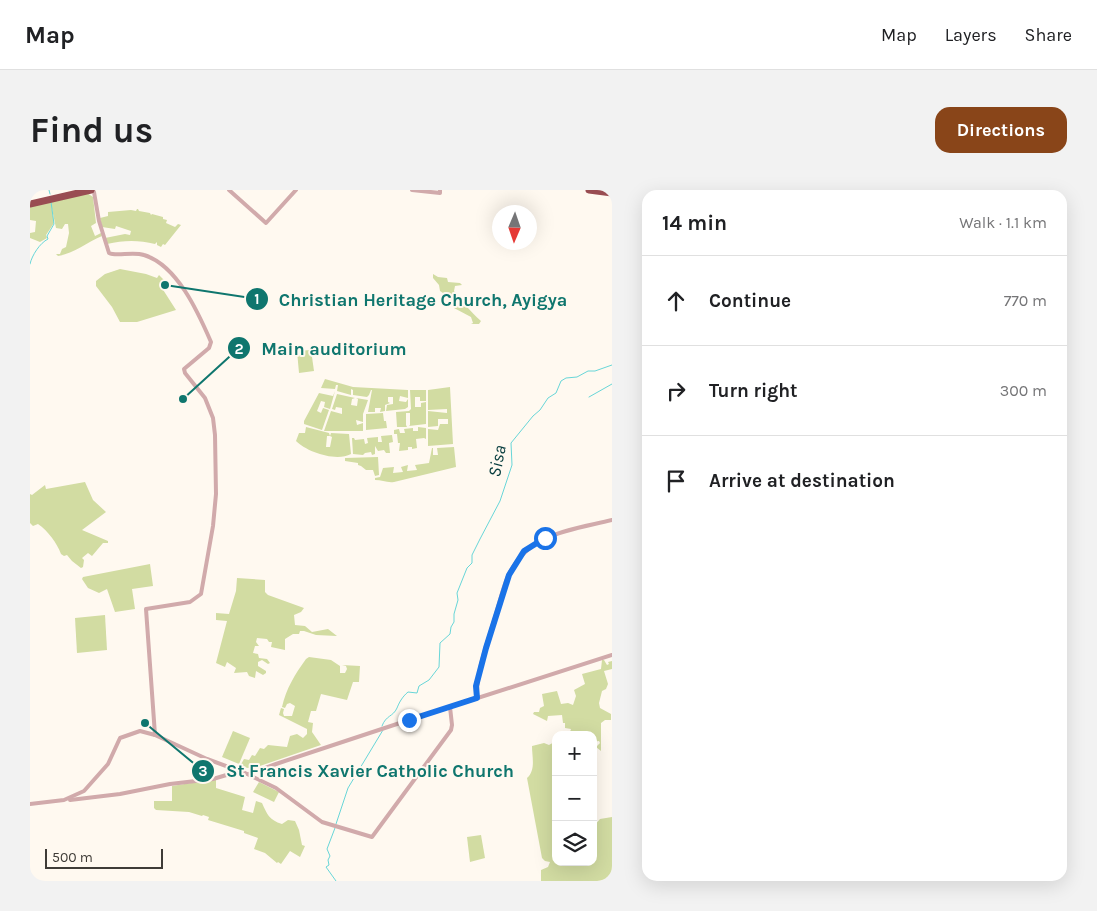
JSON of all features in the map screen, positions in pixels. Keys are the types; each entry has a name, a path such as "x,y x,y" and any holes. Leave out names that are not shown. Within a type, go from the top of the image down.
{"highway":[{"path":"30,202 78,190"},
{"path":"589,190 612,193"},
{"path":"30,202 91,192"}],"street":[{"path":"229,190 266,223 296,190"},
{"path":"412,190 440,193 440,190"},
{"path":"91,192 109,254 140,254 154,259 166,268 182,286 211,342 209,348 184,369 185,373 205,398 213,418 216,474 213,526 202,594 190,602 146,609 155,735"},
{"path":"477,698 476,686 486,648 507,580 516,561 524,551 545,538 583,526 612,520"},
{"path":"249,774 612,655"},
{"path":"140,731 155,735 207,759 249,774 282,791 319,820 335,827 372,837 451,730 450,707"},
{"path":"64,800 84,791 108,764 120,738 154,727"},
{"path":"30,804 212,779 240,771"},
{"path":"84,791 91,797"}],"green space":[{"path":"87,193 93,197 96,223 91,226 95,236 101,233 102,236 58,256 56,254 60,254 62,249 66,247 69,233 68,224 65,224 62,229 56,228 51,204 54,223 46,235 47,238 40,242 30,238 30,233 35,232 36,221 30,220 30,206"},
{"path":"137,209 151,215 163,217 163,219 167,220 166,223 175,227 178,224 181,225 165,245 163,244 161,247 157,245 157,242 155,244 125,241 107,244 105,238 125,234 130,235 131,231 116,226 115,229 102,227 100,218 108,216 108,212 136,211"},
{"path":"120,269 157,278 159,275 164,280 160,285 176,310 137,322 120,322 112,307 96,286 96,281 105,274"},
{"path":"433,274 438,277 447,278 448,282 460,283 462,285 455,286 456,299 481,321 479,324 471,324 473,323 471,317 454,308 452,300 446,292 440,291 439,285 433,278"},
{"path":"311,350 314,371 299,373 297,351"},
{"path":"325,379 353,387 408,390 408,398 400,396 399,401 406,402 408,399 408,407 386,411 387,405 393,404 393,397 388,397 388,402 390,403 385,405 385,411 380,412 381,408 375,408 375,412 368,412 372,390 367,397 353,395 353,390 351,389 351,395 337,391 338,385 336,385 335,389 321,388"},
{"path":"450,387 453,444 428,446 428,429 438,430 440,424 448,424 448,419 438,419 438,426 428,427 428,411 447,413 447,409 428,410 428,390"},
{"path":"410,390 426,390 426,401 420,401 420,397 415,397 415,407 421,407 421,403 426,402 426,424 409,426 410,413 406,413 407,427 397,427 396,412 409,411 411,409"},
{"path":"335,391 330,409 324,407 325,402 321,401 317,411 321,413 323,408 329,410 322,430 304,424 319,393 333,396"},
{"path":"337,394 355,398 352,399 351,405 357,406 358,399 356,398 368,400 363,414 363,422 356,420 357,425 363,423 363,431 324,431 331,411 342,414 342,408 336,407 335,410 332,409"},
{"path":"383,413 387,428 366,430 366,414"},
{"path":"306,427 329,433 330,436 331,433 349,434 351,454 338,457 322,455 307,449 296,441 299,433 305,433","holes":["327,436 332,437 330,447 326,447"]},
{"path":"418,427 426,428 426,439 416,439 417,448 412,449 412,447 408,447 408,450 399,451 400,443 398,443 397,434 394,434 394,430 399,429 400,433 405,433 404,429 413,428 413,431 418,431"},
{"path":"392,435 393,442 389,443 390,453 386,453 384,450 378,451 375,446 375,454 372,455 371,452 363,455 353,454 352,438 355,440 364,439 365,444 368,443 367,438 378,437 378,442 382,442 381,436"},
{"path":"454,447 456,467 394,482 375,480 375,478 380,477 383,468 394,467 393,473 403,472 401,467 408,465 407,471 417,470 415,465 429,463 432,448 433,455 438,455 437,448"},
{"path":"378,457 379,475 375,476 373,470 366,470 358,465 358,463 345,461 345,458"},
{"path":"85,482 93,500 106,512 82,530 108,541 108,543 103,543 92,556 88,553 82,558 84,560 83,567 81,568 67,555 61,554 52,538 42,527 38,524 33,526 30,523 30,494 32,495 45,485 46,489"},
{"path":"150,564 153,586 132,589 135,609 115,612 107,589 99,593 88,588 82,579 83,577"},
{"path":"237,578 265,580 265,592 268,595 304,608 301,612 294,615 295,625 305,626 312,632 328,629 337,636 316,635 300,631 299,634 293,634 285,639 285,650 271,647 272,642 269,642 267,639 257,638 256,642 259,646 255,646 253,653 258,654 259,658 267,659 270,663 268,664 262,660 258,662 258,666 266,671 266,673 263,675 256,671 255,678 249,676 247,672 234,673 236,668 227,662 225,667 216,663 227,621 216,620 216,613 229,614 236,591"},
{"path":"105,615 107,650 77,653 75,618"},
{"path":"309,657 331,660 340,666 340,673 345,673 347,669 346,666 342,665 360,666 359,682 353,682 347,700 321,694 316,711 311,711 308,722 313,723 312,732 321,745 257,767 248,768 240,766 244,759 249,760 252,755 255,756 260,748 264,749 268,745 287,747 290,736 297,734 303,738 307,734 307,729 279,715 281,708 284,709 284,716 292,716 295,706 290,703 285,708 282,707 284,700 288,688"},
{"path":"602,660 607,665 609,664 608,662 612,661 612,669 604,671 608,684 606,689 602,691 599,703 600,708 611,714 611,720 605,720 601,723 601,751 597,748 600,743 597,741 597,731 570,731 571,729 565,728 562,715 548,716 547,721 533,714 534,712 539,712 540,708 544,706 542,694 557,691 561,704 568,703 573,705 576,696 574,690 585,684 582,674 601,669"},
{"path":"233,731 250,738 239,764 222,757"},
{"path":"544,743 549,745 552,743 552,866 597,866 597,822 600,819 612,817 612,881 541,881 541,870 548,867 550,862 542,858 527,778 533,767 532,746"},
{"path":"216,779 216,788 245,797 242,810 253,813 256,801 262,803 274,821 282,824 288,820 295,821 302,845 305,846 300,857 290,851 281,864 277,863 265,853 254,849 258,838 244,833 244,831 208,820 209,817 203,815 189,812 156,810 154,808 154,801 172,801 172,786"},
{"path":"259,782 279,792 274,802 253,792"},
{"path":"481,835 485,858 470,862 467,837"}],"waterway":[{"path":"49,190 50,194"},
{"path":"30,264 42,243 48,239 47,236 54,224 51,202"},
{"name":"Sisa","path":"382,726 406,694 408,692 417,693 419,686 429,680 439,667 440,643 450,634 458,600 457,593 467,568 472,563 472,555 500,501 512,465 511,443 548,398 556,393 561,381 612,365"},
{"path":"589,397 612,384"},
{"path":"336,824 348,788 383,730"},
{"path":"335,828 327,849 330,856 328,860 329,865 326,867 336,881"}],"place":[{"name":"Christian Heritage Church, Ayigya","path":"165,285"},
{"name":"Main auditorium","path":"183,399"},
{"name":"St Francis Xavier Catholic Church","path":"145,723"}],"route":[{"path":"409,720 477,698 476,686 509,575 524,551 545,538"}]}
